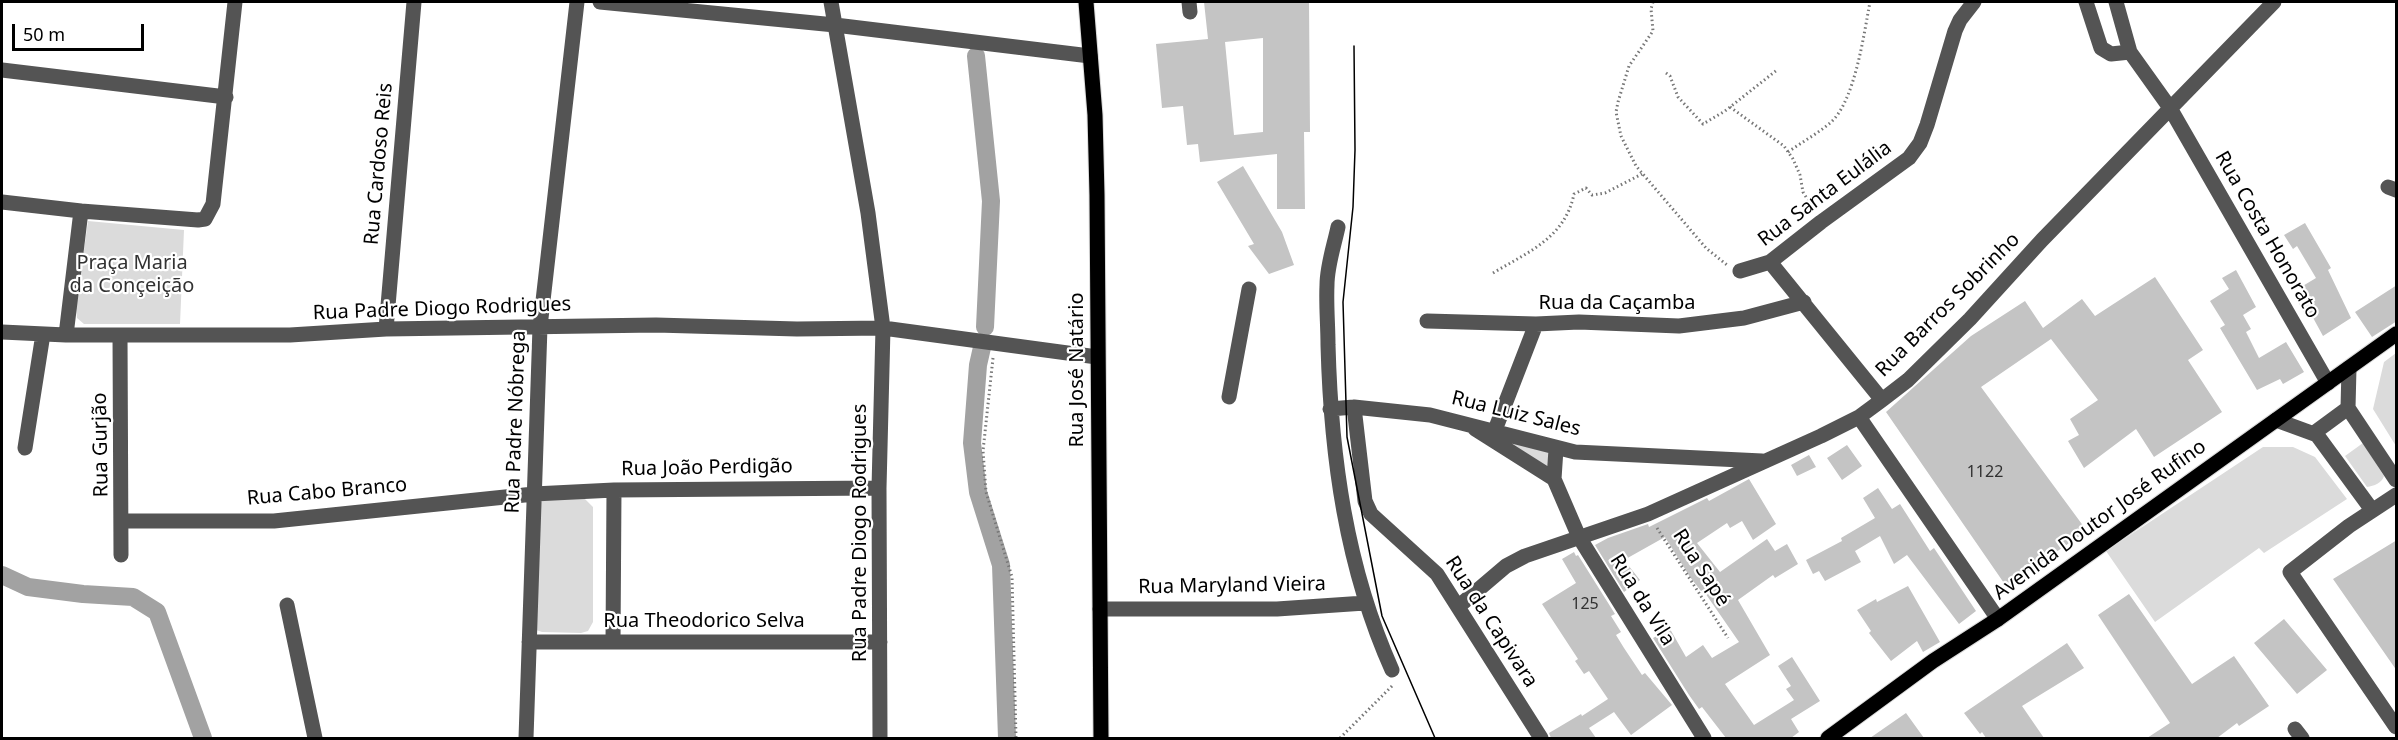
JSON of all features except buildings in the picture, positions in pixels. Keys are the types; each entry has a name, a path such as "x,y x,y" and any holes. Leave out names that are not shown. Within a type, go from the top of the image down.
{"main road":[{"name":"Rua José Natário","path":"1086,2 1095,126 1099,280 1097,357 1101,738"},
{"name":"Avenida Doutor José Rufino","path":"1828,738 1933,661 1998,619 2397,334"}],"street":[{"path":"2,202 198,220 207,216 213,204 236,2"},
{"name":"Rua Cardoso Reis","path":"386,329 414,2"},
{"name":"Rua Padre Nóbrega","path":"526,738 540,327 577,2"},
{"path":"600,2 835,25 966,43 1090,56"},
{"name":"Rua Padre Diogo Rodrigues","path":"831,2 868,213 883,328 879,488 880,738"},
{"name":"Rua Santa Eulália","path":"1740,271 1770,262 1909,158 1920,143 1955,31 1960,20 1974,2"},
{"path":"2086,2 2101,48 2111,54 2130,52"},
{"name":"Rua Costa Honorato","path":"2116,2 2130,52 2170,108 2328,383"},
{"name":"Rua Barros Sobrinho","path":"1459,606 1506,566 1525,556 1648,514 1859,417 1882,400 1908,380 1970,319 2042,240 2274,2"},
{"path":"2,70 226,97"},
{"path":"66,335 81,211"},
{"path":"1338,227 1326,283 1330,409 1337,478 1352,555 1365,603 1392,670"},
{"path":"1770,262 1882,400"},
{"path":"1229,397 1249,290"},
{"name":"Rua da Caçamba","path":"1427,321 1536,324 1580,322 1679,326 1744,318 1804,302"},
{"path":"1495,430 1536,324"},
{"name":"Rua Padre Diogo Rodrigues","path":"2,332 66,335 290,335 386,329 656,325 797,329 883,328"},
{"path":"883,328 1097,357"},
{"path":"26,448 43,334"},
{"name":"Rua Gurjão","path":"120,335 121,555"},
{"path":"2349,368 2348,409 2397,480"},
{"name":"Rua Luiz Sales","path":"1330,409 1354,407 1430,415 1495,430 1575,453 1765,461"},
{"name":"Rua da Capivara","path":"1354,407 1365,501 1371,514 1430,567 1459,606 1541,738"},
{"path":"2315,434 2348,409"},
{"path":"1859,417 1998,619"},
{"path":"2276,420 2315,434 2372,510"},
{"path":"1465,423 1554,479"},
{"name":"Rua da Vila","path":"1556,449 1554,479 1579,537 1704,738"},
{"name":"Rua João Perdigão","path":"534,494 614,490 879,488"},
{"path":"613,642 614,490"},
{"name":"Rua Cabo Branco","path":"122,521 274,521 534,494"},
{"path":"2397,495 2372,510 2290,572 2397,727"},
{"name":"Rua Maryland Vieira","path":"1100,609 1277,609 1365,603"},
{"path":"287,605 315,738"},
{"name":"Rua Theodorico Selva","path":"529,642 880,642"}],"path":[{"path":"1653,2 1651,9 1653,31 1629,66 1616,112 1620,120 1621,136 1642,174 1711,253 1740,271"},
{"path":"1788,152 1832,122 1846,97 1854,82 1870,2"},
{"path":"1666,73 1670,76 1678,97 1703,124 1730,107 1778,70"},
{"path":"1730,107 1784,146 1800,175 1803,192 1821,222"},
{"path":"1493,273 1550,238 1564,224 1574,194 1586,188 1592,195 1605,193 1642,174"},
{"path":"995,343 982,451 986,492 1012,577 1016,738"},
{"name":"Rua Sapé","path":"1648,514 1728,638"},
{"path":"1340,738 1386,694 1394,678 1392,670"}],"green space":[{"name":"Praça Maria da Conçeição","path":"88,221 184,230 180,324 84,324 77,318 76,308"},
{"path":"2396,353 2396,446 2373,409 2384,362"},
{"path":"1505,443 1548,447 1549,471"},
{"path":"2363,443 2384,476 2377,484 2367,487 2345,456"},
{"path":"2263,447 2293,447 2315,457 2347,499 2264,553 2259,548 2155,622 2106,551"},
{"path":"584,498 593,507 593,622 588,631 581,633 536,630 534,501"}],"waterway":[{"path":"976,56 991,201 985,327"},
{"path":"983,343 978,365 972,443 978,492 1001,565 1007,738"},
{"path":"2,575 28,587 133,597 157,612 203,738"}],"tram line":[{"path":"1354,46 1353,207 1343,302 1347,437 1382,616 1435,738"}]}
